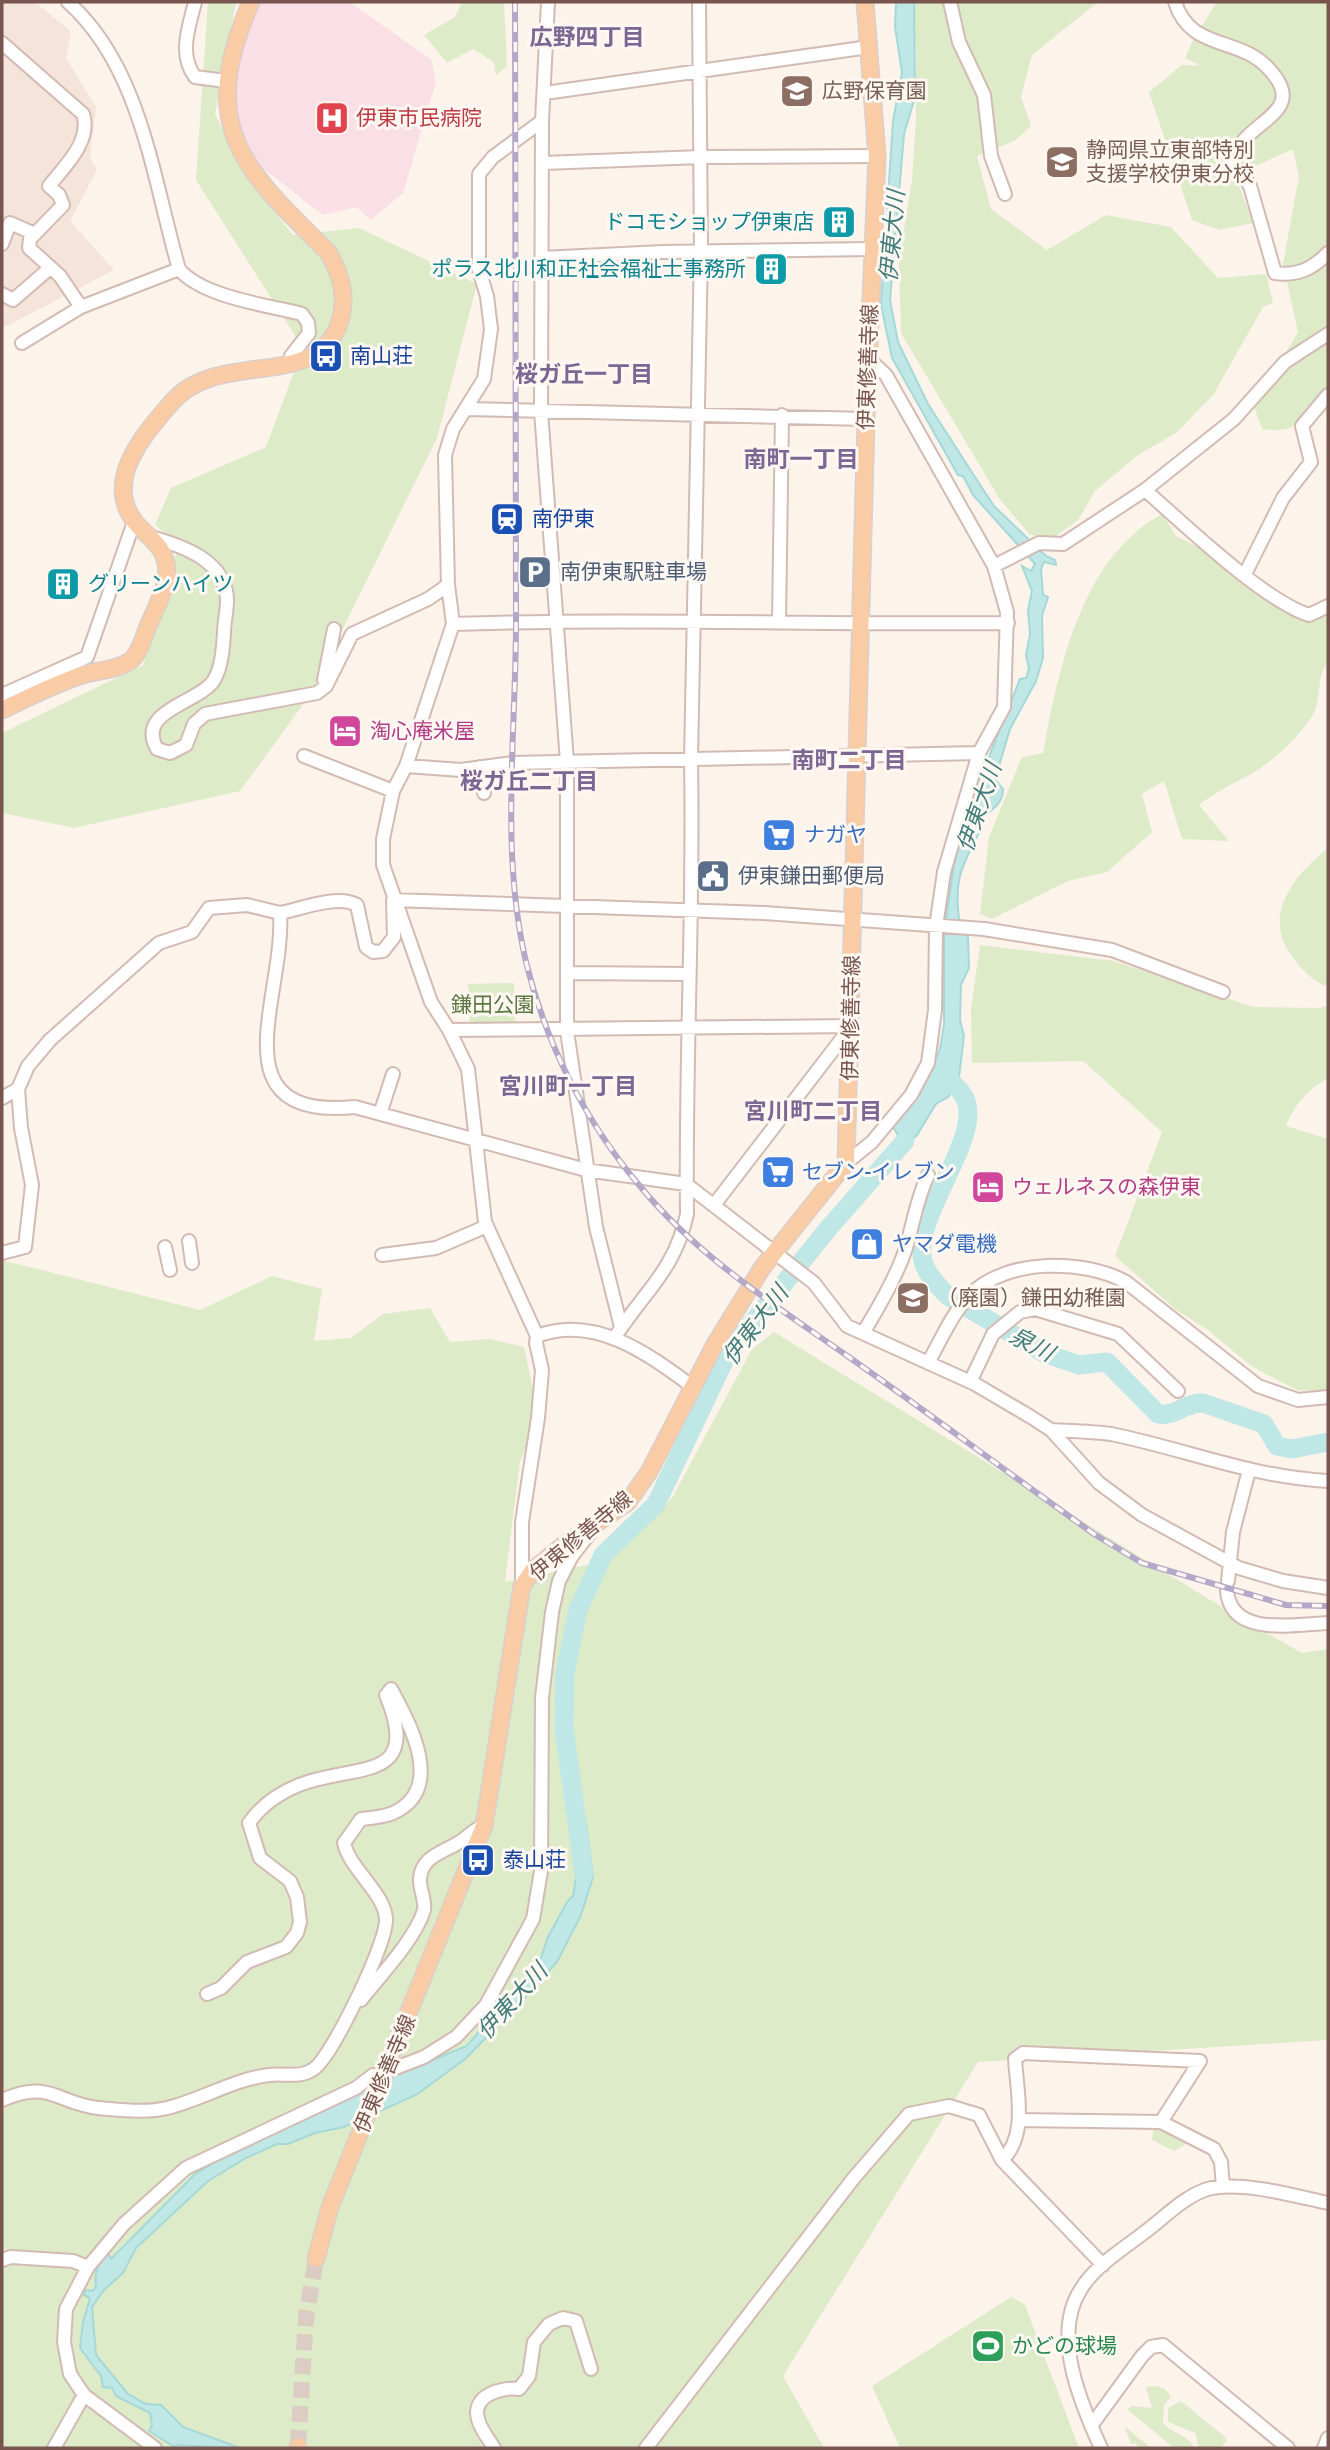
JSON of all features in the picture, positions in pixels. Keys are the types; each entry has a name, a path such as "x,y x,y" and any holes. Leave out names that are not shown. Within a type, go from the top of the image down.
{"main road":[{"path":"2,710 61,682 121,666 135,656 167,575 163,553 151,537 134,522 125,489 129,459 180,393 216,374 291,364 319,352 333,338 343,308 342,284 328,252 266,191 243,157 230,117 226,81 235,44 251,2"},
{"name":"伊東修善寺線","path":"316,2259 330,2207 484,1826 522,1586 543,1562 628,1502 642,1482 714,1346 846,1163 852,1026 866,419 877,156 864,2"}],"street":[{"path":"68,2 88,19 117,65 132,100 179,269 187,278 205,288 302,314 308,323 309,333 291,356 291,364"},
{"path":"195,2 185,46 187,66 195,77 226,81"},
{"path":"548,2 542,121 541,411 567,762 567,1031 586,1170 618,1332"},
{"path":"618,1332 656,1285 681,1240 687,1214 686,1027 692,837 691,760 701,251 699,2"},
{"path":"950,2 966,60 984,95 991,156 1004,194"},
{"path":"1175,2 1179,16 1193,32 1264,63 1279,79 1284,96 1278,113 1245,136 1236,148 1234,162 1250,186 1275,273 1292,275 1315,266 1328,253"},
{"path":"2,44 83,114 86,123 74,156 49,186 59,195 63,205 35,234 29,248 50,268 81,306"},
{"path":"545,93 869,47"},
{"path":"522,1586 522,1522 538,1418 542,1370 537,1336 487,1226 474,1142 468,1069 449,1030 431,1002 393,900 383,865 383,839 393,791 406,766 453,624 448,585 445,455 453,429 468,409 484,379 491,329 487,296 479,270 479,174 493,157 542,121"},
{"path":"543,163 701,157 877,156"},
{"path":"2,244 10,223 35,234"},
{"path":"542,258 701,251 872,249"},
{"path":"2,294 13,300 50,268"},
{"path":"22,343 81,306 179,269"},
{"path":"999,563 1039,544 1063,544 1145,490 1234,419 1285,362 1328,334"},
{"path":"846,1163 872,1142 911,1095 928,1063 935,1010 936,927 944,872 979,753 1004,707 1008,623 999,563 886,375 868,358"},
{"path":"1245,575 1283,498 1311,462 1302,426 1328,395"},
{"path":"468,409 866,419"},
{"path":"779,622 782,415"},
{"path":"1145,490 1245,575 1296,611 1309,615 1328,606"},
{"path":"2,695 87,657 134,522"},
{"path":"151,537 183,545 214,567 223,580 227,600 215,678 206,690 172,707 159,720 151,738 157,749 170,753 186,746 194,724 205,714 317,693 326,687 352,634 428,599 448,585"},
{"path":"453,624 694,619 861,624 1008,623"},
{"path":"317,693 326,676 334,629"},
{"path":"406,766 461,770 567,762 979,753"},
{"path":"304,756 393,791"},
{"path":"480,768 484,793"},
{"path":"393,900 569,909 853,918 984,929 1112,950 1223,992"},
{"path":"2,1253 25,1247 30,1225 32,1185 21,1128 18,1089 28,1066 50,1040 159,943 192,932 209,908 247,905 280,913 340,901 351,902 357,905 366,947 373,952 383,951 394,937 393,900"},
{"path":"280,913 282,940 266,1052 272,1081 301,1106 324,1110 355,1107 474,1142 586,1170 686,1184 814,1283 847,1326 970,1382 1051,1430 1099,1483 1131,1507 1228,1563 1283,1581 1328,1588"},
{"path":"567,973 687,974"},
{"path":"449,1030 567,1031 852,1026"},
{"path":"714,1205 852,1026"},
{"path":"380,1114 393,1074"},
{"path":"2,1098 18,1089"},
{"path":"863,1334 907,1247 915,1207 928,1175"},
{"path":"382,1255 436,1248 487,1226"},
{"path":"189,1241 192,1264"},
{"path":"165,1247 170,1270"},
{"path":"928,1363 958,1308 969,1296 997,1278 1035,1268 1073,1268 1111,1274 1126,1282 1258,1386 1298,1400 1328,1397"},
{"path":"970,1382 993,1334 1006,1320 1020,1312 1035,1309 1118,1334 1178,1391"},
{"path":"537,1336 564,1330 618,1332 693,1387"},
{"path":"1051,1430 1109,1434 1288,1479 1328,1481"},
{"path":"1249,1470 1228,1563 1232,1607 1243,1620 1261,1626 1328,1623"},
{"path":"155,2448 84,2395 70,2374 64,2343 66,2309 88,2267 124,2224 186,2168 424,2057 456,2037 486,2006 533,1919 541,1858 542,1698 552,1612 564,1573 596,1524"},
{"path":"2,2100 20,2092 46,2090 96,2108 166,2109 267,2075 303,2075 316,2067 339,2035 369,1972 386,1922 384,1907 347,1856 344,1843 361,1819 393,1814 413,1800 419,1787 416,1735 391,1689 386,1695 397,1721 398,1735 392,1754 379,1766 299,1785 260,1807 248,1823 260,1858 290,1881 298,1897 300,1922 297,1933 286,1947 247,1962 221,1988 207,1994"},
{"path":"351,2007 360,2001 412,1933 425,1909 419,1881 423,1866 431,1857 461,1842 472,1829 484,1826"},
{"path":"1002,2160 1015,2145 1019,2120 1016,2059 1023,2053 1200,2061 1161,2122"},
{"path":"646,2448 853,2179 909,2114 949,2106 979,2115 1002,2160 1103,2265"},
{"path":"1019,2120 1161,2122 1214,2150 1221,2162 1223,2187"},
{"path":"1101,2448 1091,2426 1072,2358 1070,2313 1081,2289 1103,2265 1194,2195 1223,2187 1282,2193 1328,2203"},
{"path":"2,2260 11,2257 73,2261 88,2267"},
{"path":"494,2448 477,2418 478,2408 482,2400 503,2387 519,2389 529,2375 534,2343 549,2324 563,2318 576,2321 591,2369"},
{"path":"1091,2426 1142,2356 1151,2347 1163,2345 1288,2448"},
{"path":"54,2448 84,2395"},
{"path":"1324,2448 1328,2438"}],"shaded area":[{"path":"2,2 35,2 71,32 66,58 96,107 90,158 97,170 70,221 114,270 3,328"},
{"name":"伊東市民病院","path":"255,2 349,2 431,59 436,82 403,193 371,220 356,207 323,215 260,166 243,134 234,103 234,77"}],"green space":[{"path":"208,2 236,2 215,114 245,175 293,235 359,228 477,284 437,438 310,695 240,791 74,828 2,813 2,733 143,665 179,544 155,525 171,488 266,447 303,348 196,180"},
{"path":"462,2 504,2 507,66 496,76 494,62 473,49 447,63 424,35 455,17"},
{"path":"910,2 1098,2 1032,55 1021,97 1031,126 1016,140 977,156 991,209 1047,250 1106,215 1171,227 1218,278 1266,274 1273,303 1263,307 1213,395 1176,433 1138,455 1095,491 1078,520 1054,537 1030,535 999,498 901,333 899,261 912,180 916,119 916,48"},
{"path":"1217,2 1328,2 1328,390 1310,406 1300,420 1287,429 1262,429 1254,407 1298,332 1283,264 1299,176 1293,149 1235,175 1253,223 1219,230 1192,220 1149,92 1182,65 1200,66 1185,58"},
{"path":"1162,514 1176,536 1200,548 1294,615 1328,611 1328,662 1322,675 1315,711 1297,736 1269,762 1199,805 1229,841 1182,839 1164,781 1142,794 1152,832 1107,872 1068,881 992,919 980,914 989,837 1022,757 1043,753 1066,652 1078,619 1093,587 1111,559 1134,534"},
{"path":"1328,848 1328,987 1313,979 1297,963 1284,943 1280,928 1285,898 1293,884"},
{"path":"980,945 1114,961 1253,1007 1320,1008 1328,1005 1328,1078 1303,1098 1286,1126 1328,1139 1328,1391 1297,1390 1251,1366 1208,1330 1175,1309 1115,1256 1162,1132 1083,1061 972,1063 971,1009"},
{"name":"鎌田公園","path":"514,983 516,1032 479,1033 478,1024 470,1024 468,984"},
{"path":"2,1260 200,1310 272,1276 322,1289 314,1341 351,1338 383,1314 430,1308 450,1342 489,1339 524,1347 535,1399 530,1441 520,1461 505,1582 611,1560 672,1498 752,1349 774,1332 1243,1620 1302,1653 1328,1649 1328,2040 978,2062 783,2376 824,2448 2,2448"},
{"path":"1154,2126 1189,2142 1174,2151 1152,2140"},
{"name":"かどの球場","path":"1011,2297 1025,2305 1079,2448 900,2448 872,2386"},
{"path":"1146,2387 1165,2389 1171,2397 1164,2405 1163,2423 1188,2440 1194,2448 1174,2448 1127,2409 1132,2406 1152,2408"},
{"path":"1181,2401 1224,2436 1227,2441 1220,2448 1199,2448 1195,2433 1168,2422 1168,2408"},
{"path":"1124,2426 1151,2448 1139,2448 1135,2443 1131,2444"}],"water":[{"path":"896,2 914,2 915,97 904,134 890,300 898,342 928,404 994,506 1046,556 1055,560 1056,565 1044,562 1041,569 1043,595 1048,597 1042,616 1043,658 1036,681 1010,729 995,779 1003,789 1002,797 985,817 959,879 959,916 961,932 968,937 969,968 961,985 960,1020 964,1036 959,1077 948,1097 936,1104 917,1135 879,1167 900,1140 893,1126 919,1095 940,1049 944,1025 944,932 954,864 969,807 1020,679 1026,678 1029,669 1026,655 1030,635 1028,610 1032,591 1022,566 1031,571 1035,564 973,495 963,476 958,475 892,358 881,305 893,121 902,72 895,27"},
{"path":"570,1804 586,1823 593,1877 581,1915 557,1962 520,2003 465,2059 416,2095 344,2127 315,2133 288,2144 277,2144 246,2158 208,2181 136,2248 123,2273 104,2290 92,2307 96,2355 128,2394 146,2404 161,2405 183,2427 240,2448 176,2445 176,2448 149,2431 152,2425 150,2413 116,2396 112,2388 103,2387 101,2376 80,2348 83,2322 90,2298 84,2295 86,2290 93,2291 96,2286 96,2272 102,2261 108,2254 111,2259 194,2175 224,2156 403,2072 467,2046 541,1958 548,1937 573,1896 583,1838"}],"waterway":[{"name":"泉川","path":"944,1075 963,1095 968,1111 966,1130 937,1198 922,1242 923,1261 927,1271 948,1296 1044,1353 1079,1365 1107,1362 1158,1414 1203,1403 1264,1424 1277,1446 1292,1449 1328,1442"},
{"name":"伊東大川","path":"584,1874 564,1728 565,1673 578,1610 603,1555 656,1504 728,1353 827,1230 905,1141"}],"tunnel":[{"path":"298,2446 306,2318 316,2259"}],"railway":[{"path":"515,2 516,622 511,793 513,878 518,920 534,992 556,1052 570,1080 601,1135 619,1160 661,1210 710,1256 763,1297 1094,1534 1142,1563 1286,1605 1328,1606"}],"place":[{"name":"広野保育園","path":"797,91"},
{"name":"伊東市民病院","path":"332,118"},
{"name":"静岡県立東部特別 支援学校伊東分校","path":"1062,162"},
{"name":"ドコモショップ伊東店","path":"839,222"},
{"name":"ポラス北川和正社会福祉士事務所","path":"771,269"},
{"name":"南山荘","path":"326,356"},
{"name":"南伊東","path":"507,519"},
{"name":"南伊東駅駐車場","path":"535,572"},
{"name":"グリーンハイツ","path":"63,584"},
{"name":"淘心庵米屋","path":"345,731"},
{"name":"ナガヤ","path":"779,835"},
{"name":"伊東鎌田郵便局","path":"713,876"},
{"name":"セブン-イレブン","path":"778,1172"},
{"name":"ウェルネスの森伊東","path":"988,1187"},
{"name":"ヤマダ電機","path":"867,1244"},
{"name":"（廃園）鎌田幼稚園","path":"913,1298"},
{"name":"泰山荘","path":"478,1860"},
{"name":"かどの球場","path":"988,2346"}],"district":[{"name":"広野四丁目","path":"587,37"},
{"name":"桜ガ丘一丁目","path":"584,374"},
{"name":"南町一丁目","path":"801,459"},
{"name":"南町二丁目","path":"849,760"},
{"name":"桜ガ丘二丁目","path":"529,781"},
{"name":"宮川町一丁目","path":"568,1086"},
{"name":"宮川町二丁目","path":"813,1111"}]}
